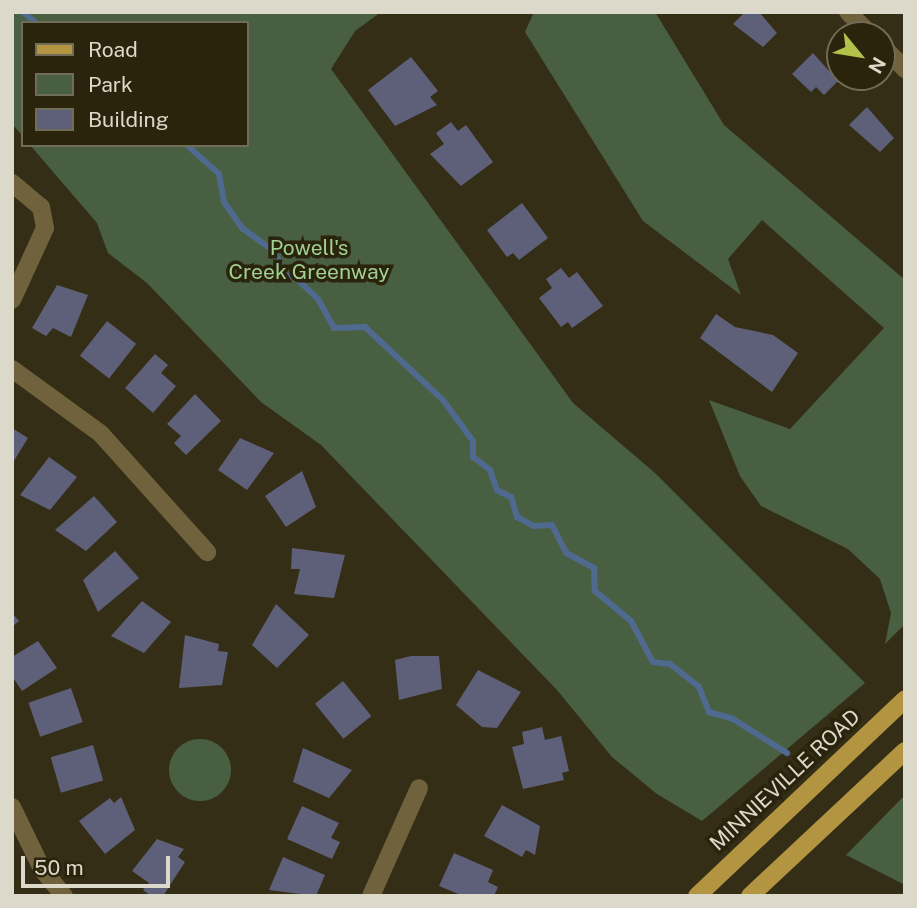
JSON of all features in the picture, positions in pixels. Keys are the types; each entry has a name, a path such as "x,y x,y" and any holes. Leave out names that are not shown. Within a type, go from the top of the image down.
{"main road":[{"name":"MINNIEVILLE ROAD","path":"696,896 905,699"},
{"path":"750,896 905,751"}],"street":[{"path":"12,183 41,207 45,228 12,300"},
{"path":"12,369 101,434 207,552"},
{"path":"371,896 419,788"},
{"path":"12,807 42,869 64,896"}],"green space":[{"name":"Powell's Creek Greenway","path":"12,12 381,12 355,31 331,69 573,403 655,473 865,683 702,821 657,794 612,757 557,690 321,445 261,402 147,283 108,253 97,223 32,147 248,147 248,21 21,21 21,134 12,124"},
{"path":"534,12 655,12 724,125 905,280 905,624 885,644 891,613 880,579 848,549 761,506 740,476 709,400 790,429 884,328 762,220 728,259 741,295 643,221 525,32"},
{"path":"200,739 222,748 231,770 222,792 200,801 178,792 169,770 178,748"},
{"path":"905,795 905,885 846,855"}],"building":[{"path":"745,12 759,12 777,33 763,47 733,24"},
{"path":"813,53 826,68 828,91 824,95 816,87 811,92 792,74"},
{"path":"411,57 438,91 430,97 437,105 395,126 368,90"},
{"path":"867,107 894,138 880,152 849,125"},
{"path":"451,122 458,131 466,125 493,162 461,186 430,154 444,144 436,133"},
{"path":"522,203 548,238 519,260 513,253 507,257 487,230"},
{"path":"561,268 569,278 577,272 603,306 572,328 568,322 561,327 539,298 552,288 546,279"},
{"path":"57,285 88,295 71,337 53,328 46,336 32,328"},
{"path":"716,314 735,327 773,335 798,353 772,392 700,338"},
{"path":"107,321 136,344 109,378 80,356"},
{"path":"155,354 168,365 161,373 176,386 153,413 125,388"},
{"path":"195,394 221,421 186,455 174,443 181,436 167,424"},
{"path":"12,428 28,438 12,464"},
{"path":"240,438 274,453 247,490 218,470"},
{"path":"49,457 77,477 50,510 20,495"},
{"path":"302,471 316,507 286,527 265,496"},
{"path":"94,496 117,522 86,551 55,530"},
{"path":"292,548 345,555 334,598 294,594 300,569 291,569"},
{"path":"115,551 139,578 98,612 83,580"},
{"path":"142,601 171,622 144,653 111,636"},
{"path":"276,604 309,635 277,668 252,645"},
{"path":"12,613 19,621 12,627"},
{"path":"185,635 219,644 218,651 228,652 222,685 179,688"},
{"path":"38,641 57,668 22,691 12,676 12,657"},
{"path":"411,656 439,656 442,689 399,700 395,660"},
{"path":"478,670 521,692 497,728 482,727 456,705"},
{"path":"343,681 371,716 343,739 315,704"},
{"path":"71,688 83,722 40,737 28,703"},
{"path":"542,727 545,740 561,736 569,771 562,773 564,780 523,789 512,747 524,744 522,732"},
{"path":"93,745 103,781 61,793 51,757"},
{"path":"303,748 352,770 329,798 293,782"},
{"path":"121,797 135,830 105,854 79,821 110,798 114,803"},
{"path":"502,805 540,826 535,855 526,850 522,857 484,836"},
{"path":"302,806 339,823 331,838 340,842 332,859 287,839"},
{"path":"157,839 184,849 178,857 185,862 163,896 151,896 143,890 149,883 132,871"},
{"path":"454,853 493,870 488,882 498,887 494,896 463,896 439,886"},
{"path":"283,857 325,875 316,896 269,890"}],"waterway":[{"path":"23,12 34,21"},
{"path":"189,147 219,174 224,202 242,228 274,251 285,276 294,276 318,299 334,328 365,327 443,400 473,441 473,457 490,470 497,490 511,497 517,517 534,526 552,525 566,553 594,568 595,591 631,621 653,662 670,664 699,687 709,712 733,719 787,753"}]}
